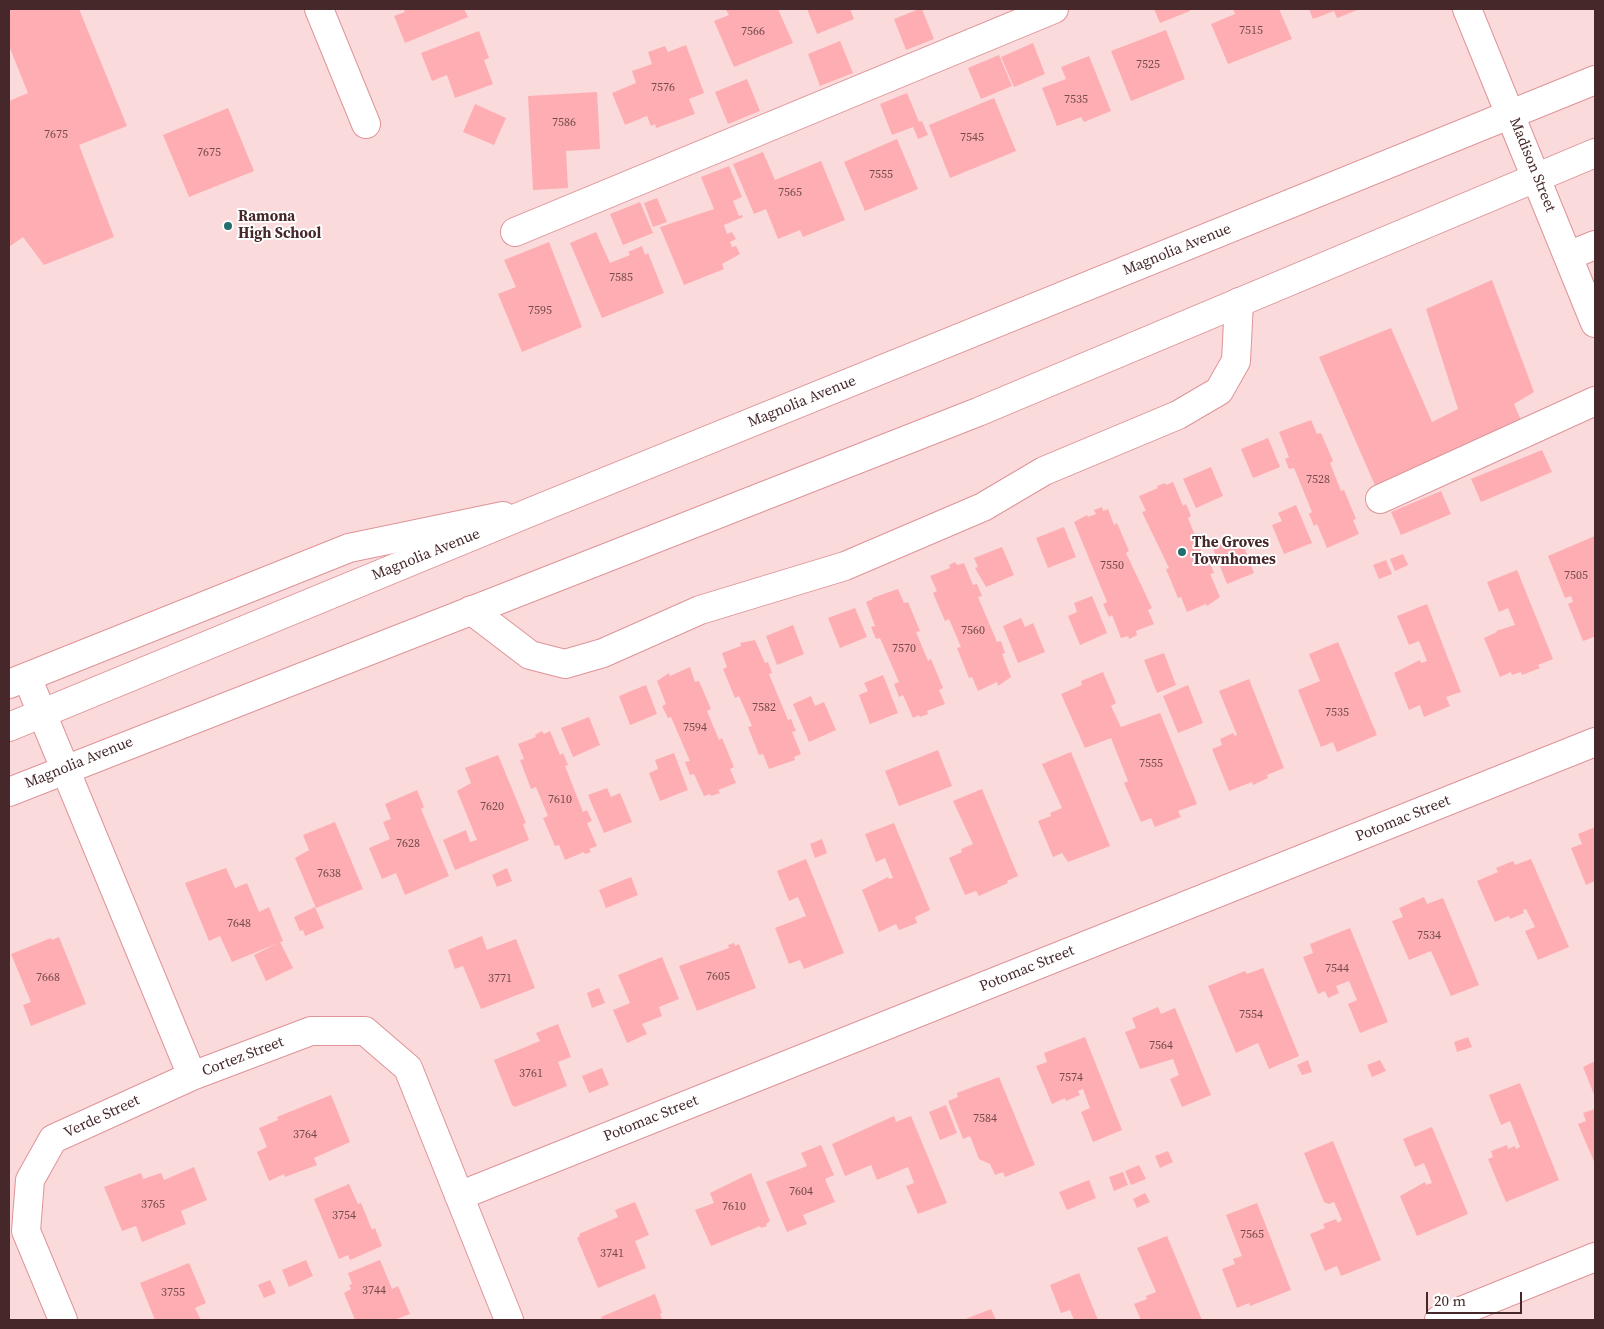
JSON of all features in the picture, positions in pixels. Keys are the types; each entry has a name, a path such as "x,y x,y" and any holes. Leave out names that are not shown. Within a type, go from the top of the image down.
{"main road":[{"path":"319,9 366,124"},
{"path":"515,232 1054,9"},
{"name":"Madison Street","path":"1466,9 1511,114 1595,323"},
{"name":"Magnolia Avenue","path":"9,727 538,509 1595,80"},
{"name":"Magnolia Avenue","path":"9,792 65,768 978,412 1595,152"},
{"path":"1568,256 1595,245"},
{"path":"470,610 530,655 565,664 604,653 700,610 845,566 984,507 1044,471 1178,415 1219,391 1236,361 1239,302"},
{"path":"1380,498 1595,401"},
{"path":"18,681 349,548 538,509"},
{"name":"Cortez Street","path":"18,681 41,713 192,1076 311,1031 365,1031 408,1068 509,1320"},
{"name":"Potomac Street","path":"459,1196 1595,742"},
{"name":"Verde Street","path":"64,1320 26,1231 30,1180 53,1139 192,1076"},
{"path":"1440,1320 1595,1257"}],"building":[{"path":"9,9 79,9 127,126 79,145 114,237 44,265 23,237 9,247 9,101 28,93 9,46"},
{"path":"403,9 464,9 468,17 405,43 394,16 405,12"},
{"path":"778,9 793,43 734,67 714,21 729,15 726,10"},
{"path":"807,9 850,9 854,19 817,34"},
{"path":"922,9 934,39 906,50 894,19"},
{"path":"1154,9 1190,9 1190,11 1160,23"},
{"path":"1233,9 1279,9 1292,39 1228,64 1211,24 1235,14"},
{"path":"1309,9 1360,9 1337,18 1334,11 1313,19"},
{"path":"1166,30 1185,79 1131,101 1111,51"},
{"path":"479,31 489,58 484,60 493,84 455,98 447,75 432,81 421,53"},
{"path":"840,41 853,73 820,86 808,54"},
{"path":"1033,43 1045,74 1014,87 1001,57"},
{"path":"686,45 704,93 689,99 695,114 656,128 655,124 651,126 647,116 625,125 612,93 636,83 632,71 652,64 648,52 665,46 668,52"},
{"path":"999,55 1012,86 981,99 968,68"},
{"path":"1089,56 1111,111 1084,122 1081,117 1057,126 1042,88 1066,79 1061,67"},
{"path":"747,79 760,111 728,124 715,92"},
{"path":"597,92 600,149 566,151 568,188 533,190 528,96"},
{"path":"907,93 919,122 922,121 928,135 918,139 913,127 892,135 880,104"},
{"path":"994,98 1016,151 950,178 929,125"},
{"path":"475,104 506,118 494,145 463,132"},
{"name":"Ramona High School","path":"228,108 254,171 189,197 163,135"},
{"path":"897,139 918,189 865,211 844,162"},
{"path":"763,152 775,180 821,161 845,220 803,237 800,230 778,239 766,209 754,214 733,164"},
{"path":"729,166 742,197 733,201 739,216 742,215 743,217 724,225 727,234 732,232 736,239 730,242 732,247 736,246 740,254 722,264 724,269 684,285 660,227 714,209 701,177"},
{"path":"657,198 667,222 653,227 644,203"},
{"path":"640,202 653,233 623,245 610,214"},
{"path":"596,232 610,263 630,255 628,252 642,246 645,255 648,253 664,293 602,318 570,243"},
{"path":"549,242 582,327 522,352 498,294 516,287 504,260"},
{"path":"1492,280 1534,392 1514,404 1523,425 1377,490 1319,357 1391,328 1432,422 1458,409 1426,309"},
{"name":"The Groves Townhomes","path":"1311,420 1317,434 1321,433 1333,461 1330,463 1341,491 1344,490 1356,519 1353,520 1359,534 1327,548 1317,524 1314,526 1309,514 1312,512 1294,468 1289,469 1285,459 1289,457 1279,432"},
{"path":"1268,438 1280,467 1253,478 1241,449"},
{"path":"1542,450 1552,472 1481,502 1471,479"},
{"path":"1211,467 1223,496 1196,508 1183,479"},
{"name":"The Groves Townhomes","path":"1173,482 1183,506 1186,504 1191,516 1188,518 1206,563 1209,561 1214,573 1210,574 1220,597 1207,606 1206,604 1187,612 1181,597 1178,598 1166,569 1169,568 1142,512 1146,511 1139,496 1158,488 1157,486"},
{"path":"1441,491 1451,514 1401,535 1391,512"},
{"path":"1296,505 1312,543 1284,554 1272,525 1282,521 1278,513"},
{"path":"1102,507 1103,511 1108,509 1114,525 1117,523 1129,551 1126,553 1152,608 1148,610 1154,624 1136,631 1137,635 1129,639 1128,636 1121,638 1112,615 1109,617 1103,604 1107,602 1074,522 1087,515 1088,517 1096,514 1094,510"},
{"path":"1064,527 1076,557 1048,568 1036,538"},
{"path":"1595,536 1595,640 1594,637 1583,641 1568,604 1573,602 1571,596 1565,598 1548,556"},
{"path":"1230,539 1234,548 1243,544 1254,573 1227,584 1212,546"},
{"path":"1002,547 1014,575 986,587 975,568 978,567 974,558"},
{"path":"1403,554 1408,565 1395,571 1390,559"},
{"path":"1386,560 1392,574 1379,579 1373,565"},
{"path":"955,562 957,565 964,563 973,585 977,584 982,596 978,597 997,642 1001,641 1005,653 1002,654 1011,677 998,686 997,682 978,691 972,677 969,678 957,648 961,647 949,619 945,621 933,593 937,591 930,576 950,568 949,565"},
{"path":"1517,570 1553,659 1538,665 1540,668 1522,675 1521,672 1512,675 1511,672 1500,677 1484,638 1496,631 1515,625 1508,608 1499,612 1487,582"},
{"path":"898,589 904,603 908,602 920,631 916,632 928,661 931,659 943,688 939,690 945,704 927,711 928,714 920,717 919,715 913,718 903,695 899,697 894,684 899,682 880,638 876,639 871,627 875,626 866,602"},
{"path":"1092,596 1107,633 1080,645 1068,616 1077,612 1074,603"},
{"path":"1427,604 1461,692 1446,697 1450,706 1424,717 1420,705 1409,710 1394,673 1420,660 1421,663 1427,661 1419,641 1409,645 1397,616"},
{"path":"855,608 867,637 840,648 828,618"},
{"path":"1021,618 1025,627 1033,623 1045,652 1018,663 1003,626"},
{"path":"793,625 804,654 777,665 766,636"},
{"path":"755,640 765,663 768,662 772,673 769,674 788,720 791,719 796,731 792,732 801,754 794,757 795,760 769,769 763,754 759,755 748,727 752,726 739,696 735,698 723,669 727,667 722,653 741,646 740,643"},
{"path":"1338,642 1377,735 1337,752 1333,742 1321,747 1298,690 1320,681 1309,654"},
{"path":"1164,653 1176,685 1157,693 1144,660"},
{"path":"690,667 695,682 699,681 711,709 707,711 719,740 722,738 734,767 730,769 736,783 718,790 720,793 711,796 710,794 704,796 694,774 690,775 685,762 690,761 671,717 668,718 662,706 666,704 657,681 669,673 670,676"},
{"path":"1103,672 1116,703 1111,706 1121,727 1160,713 1197,804 1178,811 1181,817 1155,827 1151,818 1141,822 1124,783 1128,781 1111,738 1085,748 1061,694 1082,685 1081,681"},
{"path":"883,675 898,713 870,724 859,695 868,691 864,683"},
{"path":"1249,679 1284,768 1267,775 1268,778 1253,785 1252,782 1229,791 1212,749 1222,745 1220,739 1233,733 1235,736 1237,735 1219,691"},
{"path":"646,685 657,714 630,725 619,696"},
{"path":"1188,685 1203,723 1178,733 1163,696"},
{"path":"811,696 815,706 824,702 836,730 809,742 793,704"},
{"path":"589,717 600,745 573,757 561,728"},
{"path":"542,731 544,734 550,731 560,755 563,753 568,765 565,766 583,812 587,810 592,821 587,823 597,846 589,849 591,852 585,854 584,852 565,860 559,845 555,846 543,818 548,816 536,787 531,789 520,760 524,759 518,744 536,737 535,735"},
{"path":"938,750 952,786 899,806 885,771"},
{"path":"1071,752 1110,846 1068,862 1062,853 1053,857 1038,821 1051,816 1050,813 1062,808 1042,764"},
{"path":"674,753 688,790 660,801 649,773 658,769 655,760"},
{"path":"498,755 526,823 523,824 529,840 455,870 443,840 466,830 470,842 477,840 457,791 471,783 465,768"},
{"path":"607,788 611,797 620,793 632,822 604,833 588,795"},
{"path":"982,789 1018,876 1007,881 1008,883 979,896 976,891 965,895 949,858 962,852 961,849 973,844 953,801"},
{"path":"417,790 424,807 421,809 449,876 405,895 396,873 382,879 369,848 390,839 383,822 391,819 385,804"},
{"path":"335,822 363,889 316,908 295,858 309,850 303,835"},
{"path":"894,823 930,910 915,917 917,923 899,930 896,924 879,932 862,890 888,877 889,879 893,878 885,858 876,862 865,834"},
{"path":"1595,827 1595,881 1586,885 1571,848 1582,844 1578,834"},
{"path":"822,839 827,853 815,858 810,844"},
{"path":"806,859 844,953 804,969 800,960 789,964 775,928 806,916 798,897 789,901 777,871"},
{"path":"1531,859 1569,947 1538,960 1525,931 1535,927 1526,909 1523,910 1524,913 1510,919 1509,916 1495,922 1477,881 1498,872 1496,868 1513,861 1515,865"},
{"path":"226,868 235,888 247,883 259,912 269,907 283,941 232,962 220,936 209,941 185,883"},
{"path":"507,868 512,881 497,887 492,875"},
{"path":"631,877 638,895 606,908 599,890"},
{"path":"1424,897 1427,904 1443,898 1479,985 1451,996 1431,951 1409,960 1392,921 1403,917 1399,908"},
{"path":"315,907 324,928 305,936 303,930 300,931 294,917"},
{"path":"1350,928 1388,1022 1360,1033 1348,1004 1357,1000 1349,981 1336,986 1339,993 1328,998 1325,991 1318,994 1303,957 1313,953 1310,944"},
{"path":"482,936 487,950 516,939 535,988 481,1009 463,966 455,969 448,950"},
{"path":"59,937 86,1004 31,1026 23,1005 31,1002 11,954 51,938 52,940"},
{"path":"280,942 293,968 266,981 254,955"},
{"path":"734,943 735,946 739,944 756,988 697,1011 679,966 729,948 728,945"},
{"path":"662,957 679,999 659,1007 662,1016 642,1024 647,1034 627,1043 613,1010 630,1003 618,975"},
{"path":"1263,968 1299,1056 1269,1069 1258,1043 1236,1053 1208,986 1245,971 1247,974"},
{"path":"599,988 605,1003 592,1008 587,993"},
{"path":"1158,1007 1161,1014 1175,1008 1211,1095 1182,1107 1170,1079 1179,1075 1173,1059 1140,1069 1125,1032 1136,1028 1132,1018"},
{"path":"558,1024 571,1057 558,1062 567,1086 515,1107 512,1105 494,1060 540,1041 536,1033"},
{"path":"1085,1037 1122,1130 1093,1142 1081,1112 1090,1108 1083,1089 1078,1091 1080,1095 1066,1101 1065,1098 1052,1104 1036,1066 1047,1062 1044,1053"},
{"path":"1468,1037 1472,1047 1457,1052 1454,1042"},
{"path":"1308,1060 1312,1072 1302,1075 1297,1065"},
{"path":"1380,1060 1386,1071 1372,1077 1367,1065"},
{"path":"1595,1061 1595,1097 1583,1067"},
{"path":"602,1068 609,1085 589,1093 582,1076"},
{"path":"999,1077 1035,1165 1005,1177 1003,1172 995,1175 990,1164 979,1159 970,1136 963,1139 948,1101 958,1097 957,1093"},
{"path":"1520,1083 1559,1180 1506,1202 1488,1159 1493,1157 1491,1151 1507,1145 1508,1149 1515,1146 1516,1149 1520,1147 1510,1121 1501,1125 1489,1095"},
{"path":"331,1095 350,1142 314,1158 317,1165 285,1177 284,1174 269,1181 257,1152 267,1147 259,1128 278,1120 277,1117"},
{"path":"946,1105 957,1133 940,1140 929,1112"},
{"path":"1595,1109 1595,1164 1578,1124 1586,1121 1583,1113"},
{"path":"894,1116 896,1122 911,1116 947,1203 918,1214 906,1186 914,1183 908,1167 877,1180 871,1165 845,1176 832,1144"},
{"path":"1432,1127 1468,1214 1417,1236 1400,1196 1425,1182 1426,1185 1432,1183 1424,1163 1415,1167 1403,1139"},
{"path":"1333,1141 1381,1260 1341,1276 1337,1266 1325,1271 1310,1234 1325,1228 1323,1224 1336,1219 1338,1223 1342,1220 1334,1202 1329,1204 1324,1202 1304,1153"},
{"path":"821,1145 834,1175 825,1179 835,1202 803,1215 807,1224 787,1232 766,1182 807,1166 801,1153"},
{"path":"1168,1151 1173,1162 1160,1168 1155,1156"},
{"path":"1139,1165 1146,1179 1131,1185 1125,1171"},
{"path":"194,1167 207,1200 181,1211 186,1224 142,1242 136,1226 122,1231 104,1187 141,1173 143,1179 161,1173 164,1180"},
{"path":"1123,1172 1128,1185 1114,1191 1109,1177"},
{"path":"751,1173 770,1221 766,1224 767,1226 761,1228 760,1226 711,1246 695,1210 714,1203 710,1193"},
{"path":"1089,1180 1096,1198 1067,1210 1059,1192"},
{"path":"349,1184 358,1204 361,1203 372,1230 375,1228 382,1246 350,1260 348,1255 339,1259 314,1199"},
{"path":"1145,1193 1150,1202 1137,1208 1133,1199"},
{"path":"635,1202 649,1235 635,1241 646,1268 598,1288 577,1238 580,1236 579,1234 618,1217 615,1210"},
{"path":"1257,1203 1291,1290 1250,1306 1249,1303 1237,1308 1222,1269 1235,1264 1233,1259 1242,1256 1226,1215"},
{"path":"1167,1236 1202,1320 1141,1320 1134,1304 1147,1299 1146,1296 1156,1292 1137,1248"},
{"path":"306,1260 313,1276 289,1287 282,1270"},
{"path":"380,1260 392,1289 398,1286 410,1314 394,1320 355,1320 344,1293 351,1289 349,1285 352,1284 348,1273"},
{"path":"189,1263 206,1303 195,1308 201,1320 155,1320 140,1283"},
{"path":"1079,1273 1098,1320 1074,1320 1070,1310 1061,1313 1050,1285"},
{"path":"270,1280 276,1293 264,1298 258,1285"},
{"path":"655,1294 662,1313 660,1314 662,1320 602,1320 601,1317"},
{"path":"991,1309 996,1320 963,1320"}],"place":[{"name":"Ramona High School","path":"228,226"},
{"name":"The Groves Townhomes","path":"1182,552"}]}
